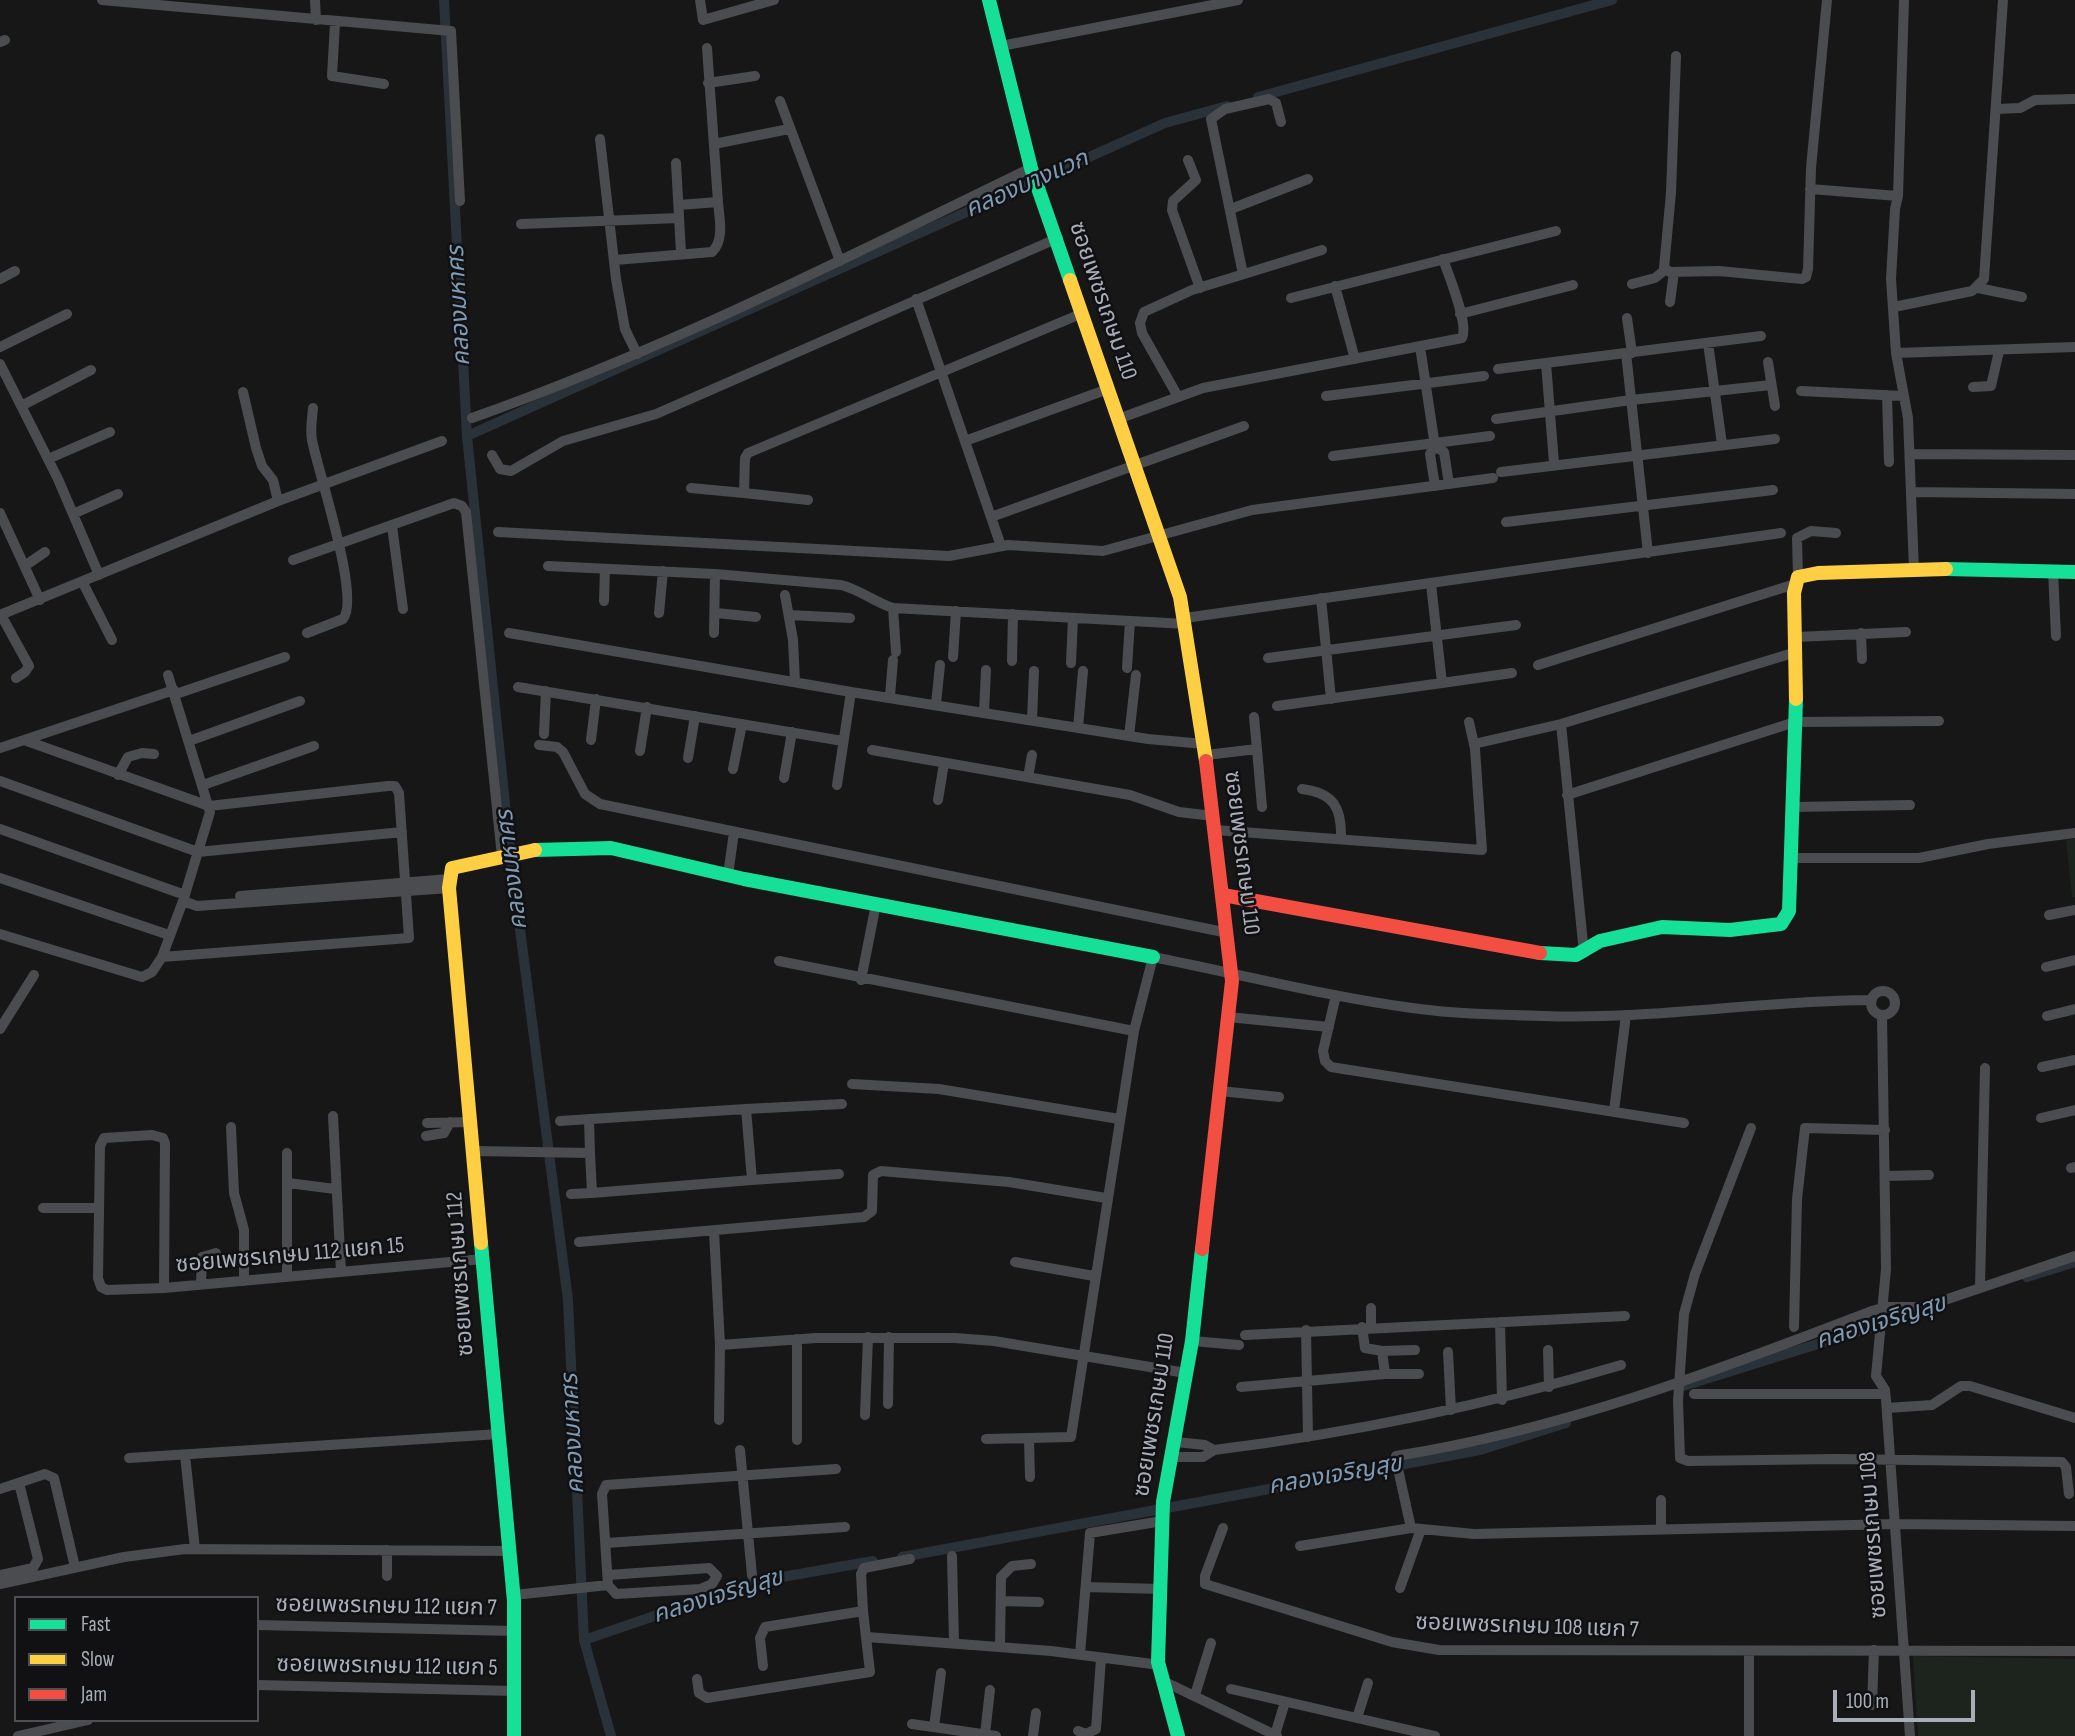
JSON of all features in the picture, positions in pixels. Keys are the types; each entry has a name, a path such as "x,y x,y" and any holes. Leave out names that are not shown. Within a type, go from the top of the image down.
{"street":[{"path":"102,0 219,6 335,23 452,32 460,201"},
{"path":"316,0 316,20"},
{"path":"700,0 704,20 775,0"},
{"name":"ซอยเพชรเกษม 110","path":"989,0 1034,176 1058,238 1134,468 1161,537 1185,621 1205,749 1233,973 1192,1342 1162,1513 1160,1665 1178,1736"},
{"path":"1001,46 1207,3 1238,0"},
{"path":"1632,284 1655,278 1670,270 1719,271 1802,279 1806,277 1827,0"},
{"path":"1904,0 1898,196 1891,279 1896,353 1910,454 1914,570"},
{"path":"1978,288 1984,279 1988,246 2003,0"},
{"path":"335,23 332,76 384,84"},
{"path":"615,260 706,253 717,247 720,233 707,48"},
{"path":"1670,302 1670,270 1663,260 1671,193 1676,56"},
{"path":"708,83 755,76"},
{"path":"1243,274 1210,119 1225,109 1269,99 1276,103 1281,122"},
{"path":"1996,109 2020,108 2035,100 2075,99"},
{"path":"780,101 841,261"},
{"path":"714,144 789,128"},
{"path":"600,139 607,219 625,329 637,354"},
{"path":"1188,159 1196,180 1173,201 1172,211 1199,288"},
{"path":"676,163 681,253"},
{"path":"472,418 554,389 637,354 1034,176"},
{"path":"1231,209 1308,179"},
{"path":"1811,189 1898,196"},
{"path":"679,205 718,202"},
{"path":"521,224 679,218"},
{"path":"1291,298 1556,231"},
{"path":"492,455 500,469 511,471 563,440 656,414 1058,238"},
{"path":"1177,395 1142,333 1140,320 1148,309 1199,288 1322,250"},
{"path":"1118,419 1177,395 1242,379 1462,338 1465,331 1443,259"},
{"path":"0,279 15,271"},
{"path":"1460,314 1573,285"},
{"path":"1335,286 1355,359"},
{"path":"1894,307 1978,288 2022,297"},
{"path":"916,299 1001,546"},
{"path":"744,493 745,458 748,453 1083,313"},
{"path":"0,347 67,314"},
{"path":"1627,318 1631,400 1647,553"},
{"path":"1498,369 1761,336"},
{"path":"1708,343 1722,444"},
{"path":"1896,353 2075,347"},
{"path":"1973,387 1991,386 1994,382 1999,351"},
{"path":"1421,353 1435,445 1430,454 1436,486"},
{"path":"1768,362 1775,407"},
{"path":"1546,363 1554,463"},
{"path":"0,364 48,459 99,575"},
{"path":"21,406 90,370"},
{"path":"1326,396 1484,376"},
{"path":"1496,419 1631,400 1771,386"},
{"path":"965,442 1108,389"},
{"path":"1801,391 1903,396"},
{"path":"243,392 259,457 272,480 278,501"},
{"path":"1887,395 1889,462"},
{"path":"307,633 344,619 348,614 340,545 312,439 313,408"},
{"path":"991,517 1100,477 1134,468 1244,426"},
{"path":"48,459 110,432"},
{"path":"1333,456 1490,436"},
{"path":"498,532 949,556 1001,546 1103,551 1252,510 1449,484 1554,463 1775,439"},
{"path":"16,678 26,673 29,666 1,615 278,501 324,487 442,441"},
{"path":"1435,445 1444,452 1449,484"},
{"path":"1910,454 2075,455"},
{"path":"691,488 808,500"},
{"path":"1506,522 1773,490"},
{"path":"1911,492 2075,494"},
{"path":"73,513 118,494"},
{"path":"293,559 340,545 454,503 462,506 466,512 506,856"},
{"path":"0,513 4,529 26,565 40,600"},
{"path":"392,526 403,609"},
{"path":"1223,895 1530,952 1566,956 1584,953 1600,941 1662,927 1730,930 1781,924 1789,911 1797,538 1811,531 1836,533"},
{"path":"548,566 715,574 841,585 857,589 873,601 894,608 1130,621 1185,621 1321,598 1781,533"},
{"path":"26,565 45,552"},
{"path":"604,601 605,569"},
{"path":"1538,664 1818,573 1914,570 2075,572"},
{"path":"659,612 663,571"},
{"path":"2053,572 2056,636"},
{"path":"714,633 715,574"},
{"path":"83,583 113,640"},
{"path":"1431,584 1442,683"},
{"path":"785,595 795,682"},
{"path":"1321,598 1331,699"},
{"path":"890,696 894,656 894,608"},
{"path":"953,657 956,611"},
{"path":"716,613 756,617"},
{"path":"1012,661 1013,614"},
{"path":"789,615 850,618"},
{"path":"1070,663 1073,618"},
{"path":"1129,736 1130,621"},
{"path":"1268,658 1516,625"},
{"path":"1796,637 1906,632"},
{"path":"509,633 1205,749 1258,749"},
{"path":"1860,633 1862,659"},
{"path":"1474,744 1561,724 1796,652"},
{"path":"0,748 285,657"},
{"path":"936,704 940,664"},
{"path":"984,712 986,670"},
{"path":"1032,720 1034,671"},
{"path":"1078,728 1083,671"},
{"path":"1277,706 1512,673"},
{"path":"0,933 142,977 152,972 162,957 186,899 208,819 209,806 168,675"},
{"path":"518,687 844,741"},
{"path":"544,734 546,691"},
{"path":"836,785 851,692"},
{"path":"592,740 596,699"},
{"path":"189,741 300,701"},
{"path":"640,751 647,707"},
{"path":"688,758 695,716"},
{"path":"1254,717 1262,807"},
{"path":"872,750 1130,795 1214,823 1342,839 1482,850 1474,744 1469,722"},
{"path":"1567,794 1795,722 1939,722"},
{"path":"733,769 742,724"},
{"path":"1561,724 1584,953"},
{"path":"784,778 792,732"},
{"path":"23,740 209,806 395,786 399,793 410,933 405,940 162,957"},
{"path":"539,745 557,747 564,752 590,800 1228,933"},
{"path":"203,785 314,746"},
{"path":"118,775 128,757 142,753 154,754"},
{"path":"1028,778 1032,755"},
{"path":"938,800 944,763"},
{"path":"0,781 198,852 402,832"},
{"path":"1302,789 1315,790 1336,803 1341,813 1342,839"},
{"path":"1792,807 1910,805"},
{"path":"0,829 186,899 449,883 452,868 525,853 600,846 728,876 1153,957 1336,995 1428,1010 1546,1016 1626,1016 1872,1000 1881,992 1893,996 1894,1009 1882,1015 1873,1010 1872,1000"},
{"path":"728,876 734,832"},
{"path":"1790,858 1919,859 1988,844 2075,833"},
{"path":"0,878 169,936"},
{"name":"ซอยเพชรเกษม 112","path":"449,883 514,1595 514,1736"},
{"path":"861,980 876,904"},
{"path":"2049,915 2075,911"},
{"path":"986,1439 1070,1437 1134,1031 1153,957"},
{"path":"2046,967 2075,960"},
{"path":"779,961 861,980 1134,1031"},
{"path":"0,1029 34,975"},
{"path":"1336,995 1323,1051 1325,1062 1331,1067 1684,1123"},
{"path":"2047,1016 2075,1009"},
{"name":"ซอยเพชรเกษม 108","path":"1882,1015 1885,1310 1876,1376 1885,1394 1887,1408 1910,1736"},
{"path":"1614,1111 1626,1016"},
{"path":"1228,1017 1329,1027"},
{"path":"2042,1068 2075,1060"},
{"path":"1980,1287 1984,1068"},
{"path":"852,1084 939,1089 1119,1119"},
{"path":"1220,1091 1279,1097"},
{"path":"560,1121 842,1104"},
{"path":"746,1109 752,1180"},
{"path":"2041,1118 2075,1110"},
{"path":"333,1116 341,1272"},
{"path":"589,1120 592,1193"},
{"path":"426,1136 444,1133 450,1122"},
{"path":"427,1123 471,1122"},
{"path":"231,1127 234,1193 244,1230 244,1281"},
{"path":"1751,1128 1695,1274 1684,1314 1678,1401 1678,1453 1683,1461 2062,1462 2066,1467 2069,1494"},
{"path":"1794,1327 1797,1199 1805,1128 1885,1130"},
{"path":"43,1208 98,1208 100,1146 104,1138 152,1135 163,1138 166,1162 164,1288"},
{"path":"475,1151 590,1153"},
{"path":"287,1153 287,1277"},
{"path":"579,1242 864,1217 872,1210 873,1175 881,1171 1009,1182 1106,1198"},
{"path":"571,1194 839,1174"},
{"path":"1885,1176 1929,1175"},
{"path":"288,1183 335,1189"},
{"name":"ซอยเพชรเกษม 112 แยก 15","path":"98,1208 98,1278 101,1287 107,1290 164,1288 484,1259"},
{"path":"714,1231 720,1345 719,1420"},
{"path":"201,1284 202,1256 216,1253"},
{"path":"1400,1588 1416,1528 1396,1458 1522,1432 1680,1384 1885,1310 1924,1307 2075,1256"},
{"path":"1015,1262 1094,1276"},
{"path":"1371,1308 1365,1348 1382,1351 1415,1350"},
{"path":"1245,1335 1625,1316"},
{"path":"1500,1322 1502,1399"},
{"path":"1306,1330 1308,1437"},
{"path":"720,1345 868,1337 994,1341 1186,1373"},
{"path":"865,1415 868,1337"},
{"path":"888,1404 889,1337"},
{"path":"797,1339 797,1440"},
{"path":"1192,1342 1239,1345"},
{"path":"1548,1350 1549,1387"},
{"path":"1382,1351 1385,1374"},
{"path":"1448,1352 1451,1410"},
{"path":"1172,1457 1203,1457 1214,1450 1308,1437 1451,1410 1549,1387 1621,1365"},
{"path":"1241,1387 1385,1374 1419,1374"},
{"path":"1887,1408 1932,1405 1961,1386 1970,1386 2075,1418"},
{"path":"1695,1394 1885,1394"},
{"path":"129,1458 499,1434"},
{"path":"1029,1440 1030,1477"},
{"path":"1176,1442 1205,1445 1214,1450"},
{"path":"740,1450 752,1575"},
{"path":"185,1455 195,1549"},
{"path":"514,1595 559,1591 606,1581 709,1568 717,1576 712,1584 700,1589 616,1594 606,1581 602,1494 606,1485 836,1469"},
{"path":"0,1489 45,1474 54,1478 75,1567"},
{"path":"0,1576 33,1568 38,1559 19,1483"},
{"path":"1661,1500 1661,1528"},
{"path":"1080,1654 1090,1533 1162,1513"},
{"path":"1300,1546 1416,1528 1474,1534 1895,1524 2075,1526"},
{"path":"606,1543 845,1527"},
{"name":"ซอยเพชรเกษม 108 แยก 7","path":"1223,1528 1205,1576 1205,1584 1416,1648 1541,1653 1749,1651"},
{"path":"0,1576 195,1549 510,1551"},
{"path":"387,1550 387,1576"},
{"path":"952,1556 954,1643"},
{"path":"697,1679 699,1693 707,1698 870,1672 861,1574 864,1568 910,1559"},
{"path":"1000,1647 1001,1577 1005,1570 1031,1564"},
{"path":"1086,1587 1161,1589"},
{"path":"1001,1601 1039,1602"},
{"path":"764,1666 760,1638 765,1626 863,1611"},
{"name":"ซอยเพชรเกษม 112 แยก 7","path":"259,1625 514,1631"},
{"path":"867,1637 1080,1654 1160,1665"},
{"path":"1195,1695 1211,1643"},
{"path":"1872,1705 1874,1650"},
{"path":"1749,1736 1749,1651 2075,1651"},
{"path":"1078,1731 1086,1734 1096,1729 1101,1658"},
{"path":"934,1727 942,1673"},
{"path":"1163,1681 1276,1736 1285,1702"},
{"path":"1357,1718 1368,1683"},
{"name":"ซอยเพชรเกษม 112 แยก 5","path":"259,1685 515,1691"},
{"path":"1231,1689 1434,1736"},
{"path":"912,1724 991,1735 990,1690"},
{"path":"1033,1736 1035,1713"},
{"path":"18,1736 79,1722"}],"shaded area":[{"path":"2075,839 2075,897 2072,897 2066,840"},
{"path":"1913,1656 2075,1659 2075,1736 1918,1736"}],"waterway":[{"name":"คลองมหาศร","path":"444,0 467,436 510,852 568,1300 584,1640 611,1736"},
{"name":"คลองบางแวก","path":"1258,97 1612,0"},
{"name":"คลองบางแวก","path":"467,436 1165,123 1227,106"},
{"name":"คลองเจริญสุข","path":"2027,1277 2075,1262"},
{"name":"คลองเจริญสุข","path":"1680,1387 1930,1309"},
{"name":"คลองเจริญสุข","path":"902,1557 1480,1450 1566,1423"},
{"name":"คลองเจริญสุข","path":"584,1640 754,1582 873,1561"}],"traffic: fast":[{"path":"989,0 1031,168 1070,280"},
{"path":"1946,569 2075,572"},
{"path":"1540,953 1576,955 1600,941 1662,927 1730,930 1781,924 1789,911 1796,699"},
{"path":"535,850 611,848 744,879 1153,957"},
{"path":"481,1243 514,1601 514,1736"},
{"path":"1178,1736 1158,1662 1163,1502 1192,1341 1202,1249"}],"traffic: slow":[{"path":"1070,280 1180,597 1206,761"},
{"path":"1796,699 1794,593 1798,577 1818,573 1946,569"},
{"path":"481,1243 449,888 452,868 535,850"}],"traffic: jam":[{"path":"1202,1249 1232,981 1206,761"},
{"path":"1223,895 1540,953"}]}
